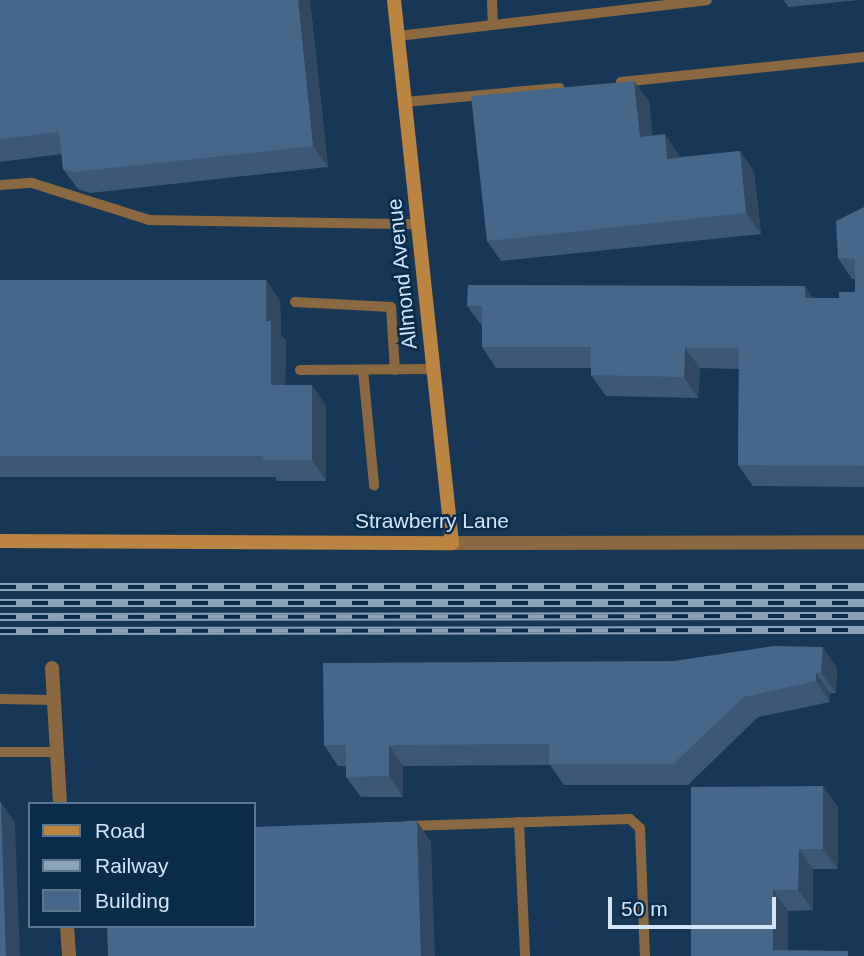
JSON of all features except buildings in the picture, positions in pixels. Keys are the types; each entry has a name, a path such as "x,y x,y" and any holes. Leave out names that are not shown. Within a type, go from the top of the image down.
{"street":[{"name":"Allmond Avenue","path":"394,0 452,543"},
{"name":"Strawberry Lane","path":"0,541 864,542"},
{"path":"52,668 60,802"},
{"path":"67,928 69,956"}],"lane":[{"path":"492,0 493,25"},
{"path":"398,36 707,0"},
{"path":"613,83 864,57"},
{"path":"405,102 572,87"},
{"path":"0,184 32,183 149,220 418,224"},
{"path":"295,302 391,307 395,370"},
{"path":"300,370 433,369"},
{"path":"363,370 374,485"},
{"path":"0,699 54,700"},
{"path":"0,752 57,752"},
{"path":"393,827 630,819 640,828 645,956"},
{"path":"519,822 525,956"}],"railway":[{"path":"0,587 864,587"},
{"path":"0,603 864,603"},
{"path":"0,617 864,616"},
{"path":"0,631 864,630"}]}
